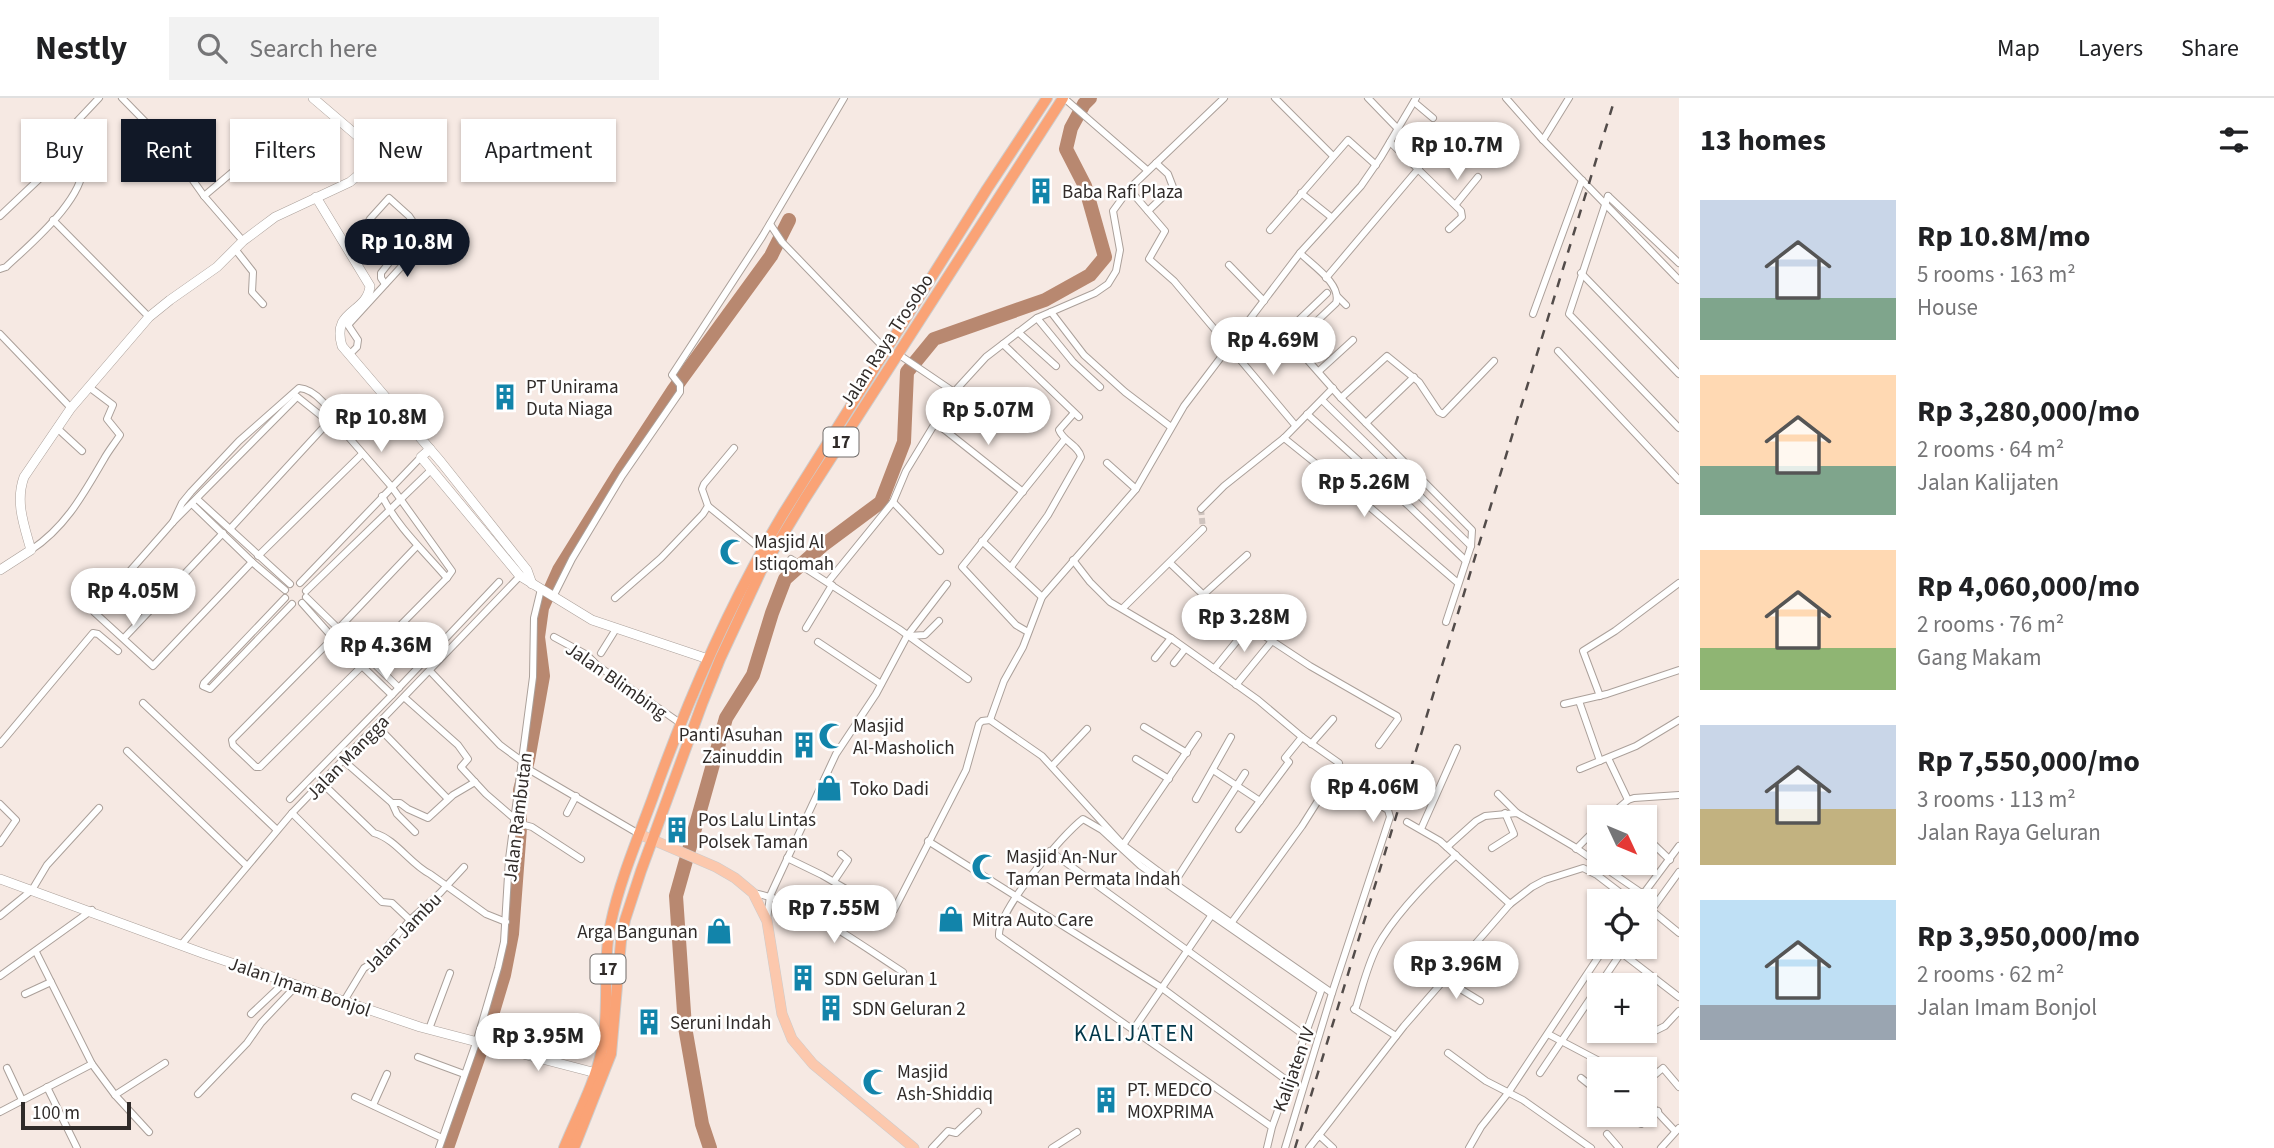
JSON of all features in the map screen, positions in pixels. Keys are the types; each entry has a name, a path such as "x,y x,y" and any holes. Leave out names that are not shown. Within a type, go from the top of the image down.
{"highway":[{"name":"Jalan Raya Trosobo","path":"639,834 680,723 708,659 762,550 987,189 1047,98"},
{"name":"Jalan Raya Trosobo","path":"652,840 720,659 740,614 1006,186 1066,100"},
{"path":"994,178 1001,186 1006,186"},
{"path":"987,189 998,192 1000,197"},
{"name":"17","path":"564,1148 600,1074 610,925 639,834"},
{"name":"17","path":"574,1148 614,1036 625,920 652,840"}],"main road":[{"path":"639,834 697,857 735,878 753,893 766,921 782,1014 792,1039 813,1064 914,1148"}],"street":[{"path":"78,119 99,98"},
{"path":"122,98 168,145 204,196 243,241"},
{"path":"31,550 20,504 24,477 71,408 149,317 217,267 243,241 275,218 350,182 372,164 373,154 368,145 313,98"},
{"name":"Jalan Rambutan","path":"439,1148 464,1074 481,1044 498,968 506,922 509,859 525,766 533,677 534,618 544,591 572,559 622,476 680,392 672,375 770,224 844,98"},
{"path":"806,628 830,583 891,505 906,471 954,392 986,357 1037,318 1095,293 1108,284 1116,271 1120,250 1112,214 1129,189 1147,170 1224,98"},
{"path":"1275,98 1333,156"},
{"path":"1368,98 1398,129"},
{"path":"1506,98 1581,180 1679,263"},
{"path":"1544,140 1569,98"},
{"path":"1066,100 1147,170"},
{"path":"990,720 1004,681 1023,647 1042,597 1095,539 1146,476 1184,406 1300,253 1361,186 1415,100 1433,118"},
{"path":"1270,230 1348,140 1376,165"},
{"path":"1390,142 1456,204 1463,214 1449,229"},
{"path":"1148,211 1174,187 1167,174 1156,163"},
{"path":"1332,307 1327,293 1328,280 1419,168"},
{"path":"204,196 230,174"},
{"path":"1456,204 1478,177"},
{"path":"1533,314 1581,180"},
{"path":"0,216 36,182"},
{"path":"0,269 6,267 45,230 80,182"},
{"path":"1129,189 1165,231 1149,259 1174,281 1295,425"},
{"path":"1301,193 1331,217"},
{"path":"316,197 370,286 367,296 346,315 339,328 342,346 515,550 544,591"},
{"path":"349,355 357,347 358,340 348,325 423,243 423,235 389,198 365,228 392,259"},
{"path":"1604,199 1679,280"},
{"path":"1604,199 1569,314 1679,428"},
{"path":"53,220 149,317"},
{"path":"770,224 782,242 886,350"},
{"path":"1649,248 1655,241"},
{"path":"235,249 253,271 251,292 263,304"},
{"path":"385,284 381,273 392,259 403,252 412,254"},
{"path":"1300,253 1335,287 1338,297 1346,305"},
{"path":"1229,265 1264,301"},
{"path":"1581,273 1679,374"},
{"path":"1299,320 1327,293"},
{"path":"1338,297 1332,307 1295,344 1341,398 1472,530 1471,546 1446,622"},
{"path":"1051,312 1084,355 1171,428"},
{"path":"1037,318 1073,362 1100,387"},
{"path":"1018,332 1056,366"},
{"path":"0,334 71,408"},
{"path":"1319,371 1353,340"},
{"path":"1003,344 1077,415 1060,428 1060,433 1079,451 1080,457 1048,515 1012,567"},
{"path":"1558,351 1679,480"},
{"path":"902,356 954,392"},
{"path":"1341,398 1387,356 1413,377 1443,414 1494,360"},
{"path":"1366,423 1413,377"},
{"path":"0,570 47,539 66,520 120,435 107,419 113,405 89,387"},
{"path":"253,562 155,666 93,612 299,388 310,390 391,486 452,571 368,658"},
{"path":"1201,509 1224,486 1284,438 1333,388"},
{"path":"295,395 332,419"},
{"path":"173,522 181,503 239,442 295,395"},
{"path":"1322,400 1471,546"},
{"path":"1307,414 1466,561"},
{"path":"230,529 332,419"},
{"path":"936,423 1023,492"},
{"path":"57,428 82,451"},
{"path":"1284,438 1458,583"},
{"path":"1027,635 963,571 963,565 1065,439"},
{"path":"734,448 702,489 708,506 762,550"},
{"path":"287,587 300,583 391,486 430,449"},
{"path":"258,556 362,454"},
{"path":"421,457 520,576 592,620 708,659"},
{"path":"287,587 285,598 203,686 211,689 292,604 305,597 400,499 441,462"},
{"path":"1107,463 1136,489"},
{"path":"382,496 389,510 417,546 447,578"},
{"path":"181,503 192,504 230,529 287,587"},
{"path":"192,504 253,562 287,587"},
{"path":"891,505 940,551"},
{"path":"615,598 660,558 704,514 708,506"},
{"path":"1123,608 1203,528"},
{"path":"124,638 222,533"},
{"path":"982,541 1042,597"},
{"path":"338,629 417,546"},
{"path":"1204,594 1247,555"},
{"path":"792,559 968,679"},
{"path":"1073,560 1090,582 1111,602 1171,638 1236,685 1339,763 1346,784 1388,810 1390,817 1285,1148"},
{"path":"1170,563 1215,606"},
{"name":"Jalan Mangga","path":"181,945 292,813 520,576"},
{"path":"290,799 499,582"},
{"path":"300,583 305,597 333,638 392,695"},
{"path":"1600,695 1583,651 1615,631 1679,583"},
{"path":"766,921 770,896 836,754 908,636 947,584"},
{"path":"305,597 399,688"},
{"path":"285,598 292,604"},
{"path":"1278,599 1254,626 1255,629 1310,666 1397,716 1398,719 1379,745"},
{"path":"908,636 925,635 939,621"},
{"path":"601,653 616,629"},
{"path":"1214,669 1245,631"},
{"path":"0,744 93,634 98,634 118,652"},
{"name":"Jalan Blimbing","path":"554,637 587,655 598,666 680,723"},
{"path":"333,638 232,740 233,745 256,767 260,767 362,666"},
{"path":"1154,658 1171,638"},
{"path":"1236,685 1272,640"},
{"path":"818,642 881,684"},
{"path":"1174,663 1185,649"},
{"path":"1564,704 1679,670"},
{"path":"430,671 500,744 525,766 639,834"},
{"path":"405,698 467,755 468,758 461,767 517,822 581,859"},
{"path":"1578,701 1600,761"},
{"path":"143,703 277,830"},
{"path":"1311,744 1333,719"},
{"path":"787,858 834,881 882,910 892,911 897,906 966,770 979,724 990,720 1038,752 1123,845 1332,993"},
{"path":"1580,769 1636,746 1679,720"},
{"path":"377,726 448,799"},
{"path":"1144,727 1186,753"},
{"path":"1052,766 1087,729"},
{"path":"1123,845 1198,735"},
{"path":"1196,799 1231,737"},
{"path":"1239,829 1289,762 1285,758 1302,737"},
{"path":"1423,824 1457,748"},
{"path":"127,751 247,866"},
{"path":"1136,758 1169,779"},
{"path":"1608,758 1628,800"},
{"path":"344,761 392,803 397,814 415,832"},
{"path":"1213,770 1260,801"},
{"path":"1232,922 1340,772"},
{"path":"1174,883 1245,774"},
{"path":"392,803 400,803 408,810 428,818 448,799 475,782"},
{"path":"322,783 374,833 384,836 419,869 486,914 506,922"},
{"path":"1308,1148 1396,1036 1514,900 1545,880 1586,862 1576,849 1517,813 1498,794"},
{"path":"1622,805 1628,800 1648,795 1679,794"},
{"path":"567,813 576,796"},
{"path":"0,804 15,816 16,820 0,843"},
{"path":"0,916 33,890 47,865 99,808"},
{"path":"292,813 382,902 392,903 410,919"},
{"path":"1396,1036 1354,1009 1371,959 1381,939 1434,875 1452,848 1485,816 1517,813"},
{"path":"1492,848 1514,834 1507,816"},
{"path":"1133,1030 1211,916 1135,862 1088,820 1080,821 1051,851 1017,895 999,929 999,936 1133,1030 1272,1127"},
{"path":"1408,822 1423,824 1514,900"},
{"path":"1576,849 1587,838"},
{"path":"928,841 1162,988 1289,1082"},
{"path":"1647,889 1679,846"},
{"path":"1657,847 1670,860"},
{"path":"1051,851 1304,1035"},
{"path":"834,881 848,860 841,854"},
{"name":"Jalan Jambu","path":"344,1001 364,968 374,962 410,919 446,887 464,866"},
{"path":"1657,901 1679,872"},
{"path":"1604,875 1619,889"},
{"path":"1607,875 1634,889"},
{"name":"Jalan Imam Bonjol","path":"0,879 92,910 181,945 429,1029 600,1074"},
{"path":"753,893 770,896 834,929 903,972"},
{"path":"0,976 92,910"},
{"name":"Kalijaten IV","path":"1211,916 1321,991 1272,1127 1267,1148"},
{"path":"1657,920 1679,933"},
{"path":"36,952 92,1064 115,1095 149,1132"},
{"path":"1469,1148 1481,1127 1510,1094 1597,959"},
{"path":"1540,1073 1613,959"},
{"path":"1632,959 1679,997"},
{"path":"429,1029 450,973"},
{"path":"1444,979 1480,1001"},
{"path":"251,1014 286,981"},
{"path":"25,994 51,982"},
{"path":"198,1094 247,1044 261,1023 297,985"},
{"path":"1657,1030 1665,1026 1679,1011"},
{"path":"1549,1035 1591,1057"},
{"path":"1448,1053 1486,1081 1519,1099 1591,1148"},
{"path":"418,1057 464,1074"},
{"path":"115,1095 165,1063"},
{"path":"0,1112 92,1064"},
{"path":"7,1068 22,1100"},
{"path":"1657,1073 1663,1068 1679,1087"},
{"path":"373,1105 387,1074"},
{"path":"1581,1078 1587,1083"},
{"path":"47,1087 77,1148"},
{"path":"355,1097 442,1138"},
{"path":"1658,1111 1677,1129 1661,1148"},
{"path":"932,1148 948,1131 956,1133 978,1112"},
{"path":"1052,1148 1077,1132"},
{"path":"1607,1134 1617,1147"},
{"path":"1319,1135 1333,1148"}],"waterway":[{"path":"710,1148 702,1124 685,1027 676,896 726,718 753,675 785,579 822,546 881,502 904,442 907,372 934,339 1045,300 1090,275 1105,257 1085,186 1066,149 1071,128 1090,98"},
{"path":"447,1148 486,1035 504,975 512,934 520,828 520,790 543,676 538,637 542,608 559,570 623,467 674,389 771,256 789,220"}],"tunnel":[{"path":"1201,509 1203,529"}],"railway":[{"path":"1295,1148 1615,98"}],"place":[{"name":"Baba Rafi Plaza","path":"1041,191"},
{"name":"PT Unirama Duta Niaga","path":"505,397"},
{"name":"Masjid Al Istiqomah","path":"733,552"},
{"name":"Masjid Al-Masholich","path":"832,736"},
{"name":"Panti Asuhan Zainuddin","path":"804,745"},
{"name":"Toko Dadi","path":"829,788"},
{"name":"Pos Lalu Lintas Polsek Taman","path":"677,830"},
{"name":"Masjid An-Nur Taman Permata Indah","path":"985,867"},
{"name":"Mitra Auto Care","path":"951,919"},
{"name":"Arga Bangunan","path":"719,931"},
{"name":"SDN Geluran 1","path":"803,978"},
{"name":"SDN Geluran 2","path":"831,1008"},
{"name":"Seruni Indah","path":"649,1022"},
{"name":"Masjid Ash-Shiddiq","path":"876,1082"},
{"name":"PT. MEDCO MOXPRIMA","path":"1106,1100"}],"district":[{"name":"KALIJATEN","path":"1135,1033"}]}
